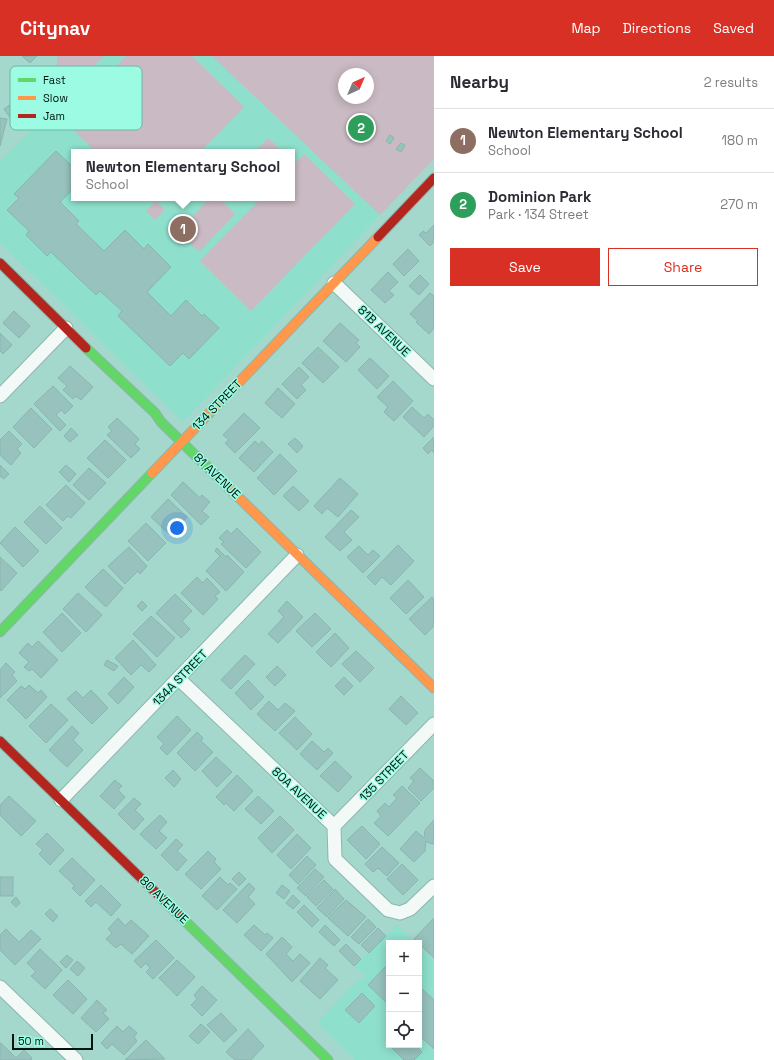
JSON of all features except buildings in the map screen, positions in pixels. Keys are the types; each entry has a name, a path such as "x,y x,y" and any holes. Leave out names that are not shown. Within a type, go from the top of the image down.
{"street":[{"name":"134 STREET","path":"0,632 434,178"},
{"name":"81 AVENUE","path":"0,263 156,413 161,422 434,688"},
{"name":"81B AVENUE","path":"334,283 434,379"},
{"path":"0,396 66,328"},
{"name":"134A STREET","path":"61,800 297,555"},
{"name":"80A AVENUE","path":"179,679 334,826 335,859 388,910 400,913 410,910 434,886"},
{"name":"135 STREET","path":"334,826 434,724"},
{"name":"80 AVENUE","path":"0,741 328,1060"},
{"path":"0,987 76,1060"}],"shaded area":[{"path":"57,56 104,56 94,66 57,66"},
{"path":"104,56 212,56 380,215 183,422 0,243 0,162 31,130 142,130 142,66 94,66"},
{"path":"126,56 192,56 244,107 203,149 93,149 73,130 142,130 142,66 116,66"},
{"path":"212,56 434,56 434,159 380,215"},
{"path":"268,138 280,149 258,149"},
{"path":"304,154 355,204 251,311 200,261 258,201 295,201 295,164"},
{"path":"156,201 165,210 155,220 146,211"},
{"path":"207,201 222,201 235,214 199,252 178,232"},
{"path":"397,925 412,940 386,940 386,1048 422,1048 422,1041 434,1052 434,1060 355,1060 317,1023 359,979 360,980 366,977 354,966"},
{"path":"422,949 434,961 434,1051 422,1039"}],"traffic: fast":[{"path":"86,348 155,413 161,422 228,487"},
{"path":"0,632 152,473"},
{"path":"182,918 328,1060"}],"traffic: slow":[{"path":"152,473 378,237"},
{"path":"228,487 434,688"}],"traffic: jam":[{"path":"378,237 434,178"},
{"path":"0,263 86,348"},
{"path":"0,741 182,918"}],"place":[{"name":"Dominion Park","path":"361,128"},
{"name":"Newton Elementary School","path":"183,229"}]}
